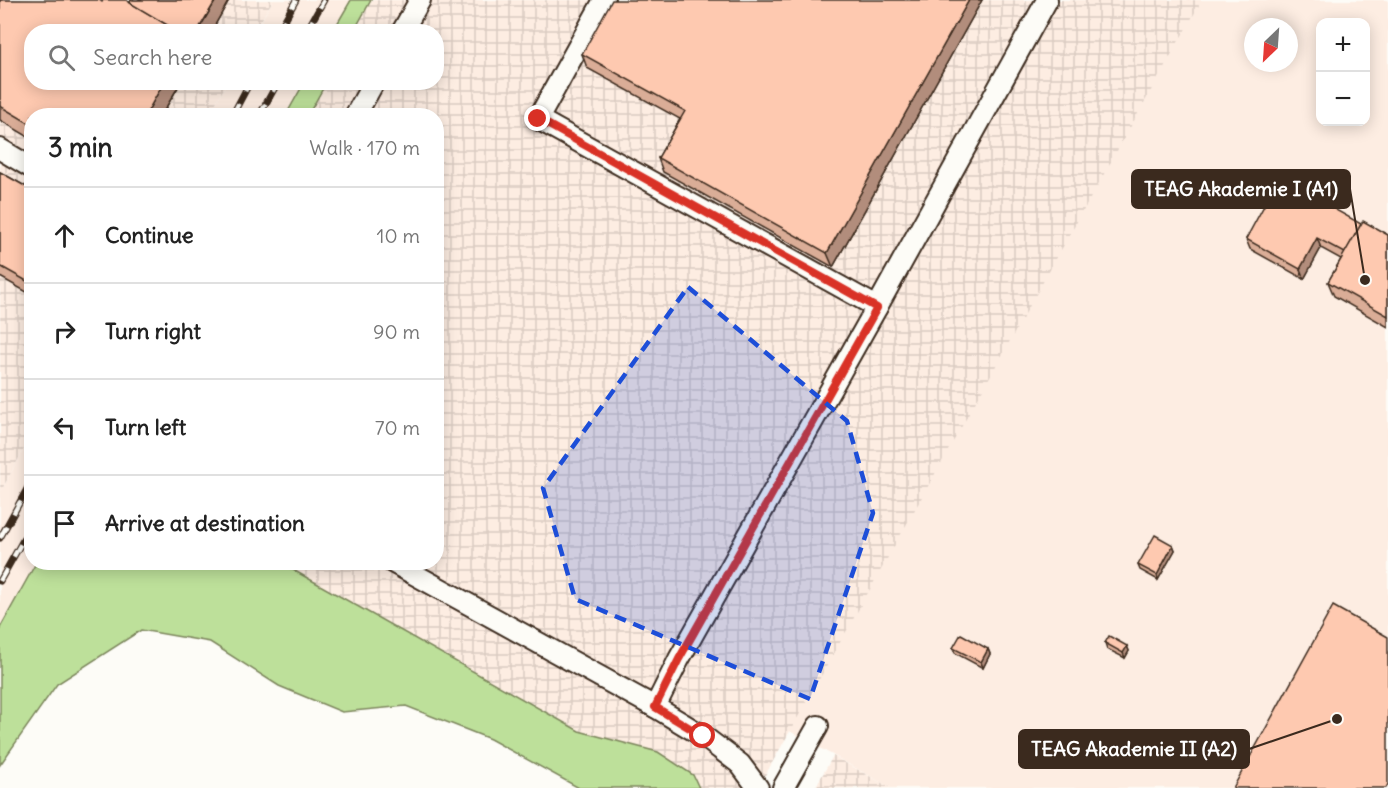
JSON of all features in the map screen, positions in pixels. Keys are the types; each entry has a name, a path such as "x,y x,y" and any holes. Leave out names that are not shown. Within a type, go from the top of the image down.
{"lane":[{"path":"406,24 420,0"},
{"path":"604,0 538,119 877,308"},
{"path":"655,707 685,648 1047,0"},
{"path":"359,108 370,90"},
{"path":"0,149 24,163"},
{"path":"407,570 655,707 703,736 740,764 758,788"},
{"path":"783,788 818,726"}],"highlighted area":[{"path":"688,287 847,421 873,513 810,699 575,599 543,488"}],"shaded area":[{"path":"0,0 24,24 24,90 223,90 213,108 24,108 24,449 0,493"},
{"path":"229,0 273,0 259,24 216,24"},
{"path":"273,0 351,0 337,24 260,24"},
{"path":"371,0 1202,0 758,788 699,788 692,775 618,742 579,731 292,570 444,570 444,108 312,108 322,90 444,90 444,24 358,24"},
{"path":"1127,0 1388,0 1388,788 891,788 729,697"},
{"path":"223,90 300,90 290,108 213,108"},
{"path":"24,449 24,570 32,570 0,628 0,493"},
{"path":"833,756 891,788 815,788"}],"green space":[{"path":"351,0 371,0 358,24 337,24"},
{"path":"300,90 322,90 312,108 290,108"},
{"path":"32,570 293,570 579,731 658,752 693,775 699,788 579,788 490,739 406,706 342,712 279,686 210,642 141,630 57,684 0,765 0,628"}],"building":[{"path":"0,0 99,0 102,2 103,0 126,0 166,24 24,24 24,90 160,90 149,108 24,108 24,120 0,106"},
{"path":"131,0 216,0 202,24 165,24 130,3"},
{"path":"612,0 969,0 827,253 658,158 685,111 582,54"},
{"path":"0,172 24,186 24,280 0,266"},
{"path":"1279,178 1361,224 1345,253 1317,238 1300,269 1246,239"},
{"path":"1363,221 1388,235 1388,316 1328,282"},
{"path":"1155,535 1173,545 1157,575 1138,565"},
{"path":"1333,606 1388,637 1388,784 1386,788 1233,788"},
{"path":"961,634 988,649 981,662 953,648"},
{"path":"1109,636 1127,646 1123,653 1105,643"}],"railway":[{"path":"282,24 296,0"},
{"path":"310,24 324,0"},
{"path":"236,108 246,90"},
{"path":"263,108 274,90"},
{"path":"0,538 24,494"},
{"path":"0,581 24,538"}],"place":[{"name":"TEAG Akademie I (A1)","path":"1365,280"},
{"name":"TEAG Akademie II (A2)","path":"1337,719"}],"route":[{"path":"538,119 877,308 679,659 655,707 703,736"}]}
